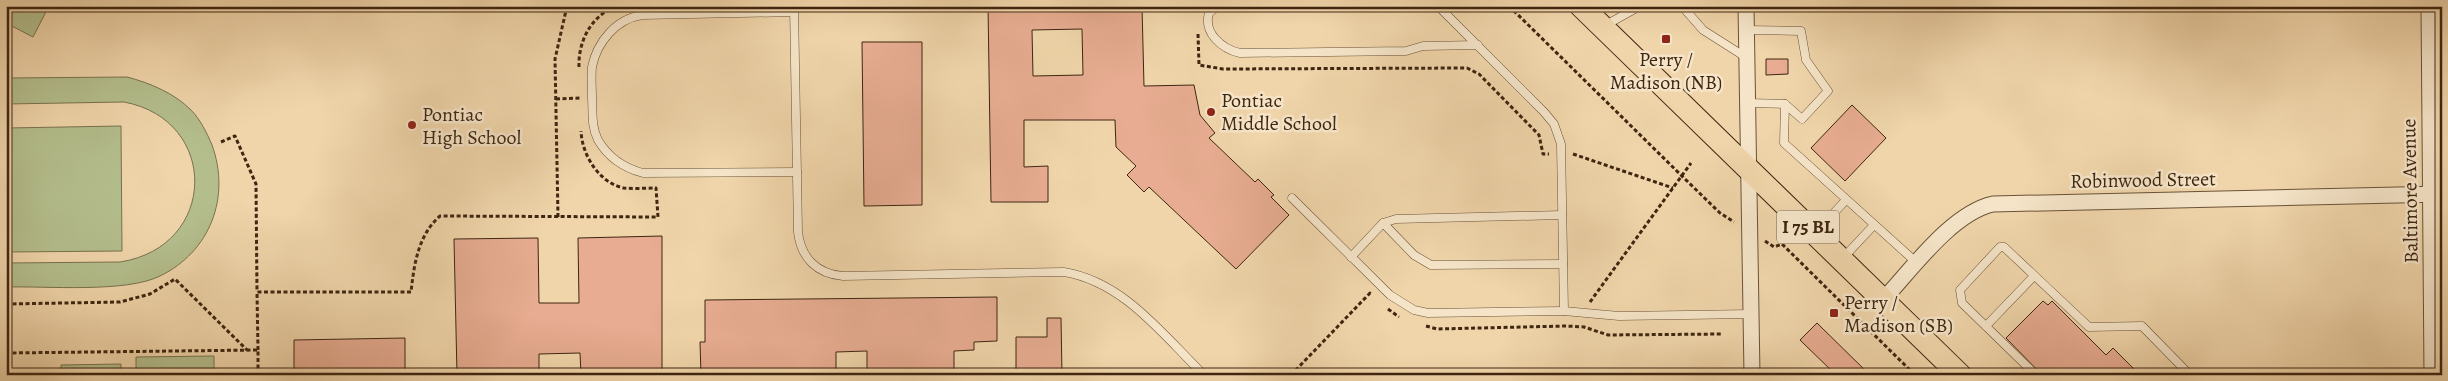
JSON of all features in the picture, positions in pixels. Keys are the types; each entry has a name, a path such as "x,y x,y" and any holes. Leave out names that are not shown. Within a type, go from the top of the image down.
{"main road":[{"name":"I 75 BL","path":"1581,6 1815,233 1953,372"}],"street":[{"path":"1746,6 1752,375"},
{"name":"Baltimore Avenue","path":"2428,6 2436,194 2432,375"},
{"name":"Robinwood Street","path":"1883,300 1962,218 1976,209 1993,204 2436,194"}],"lane":[{"path":"1250,6 1218,6 1209,13 1208,23 1210,30 1226,49 1240,53 1406,51 1424,46 1478,45"},
{"path":"1438,6 1550,118 1559,138 1561,154 1564,311"},
{"path":"1602,27 1640,6"},
{"path":"1682,6 1703,30 1747,58"},
{"path":"797,172 643,173 633,170 616,160 599,140 593,125 592,69 597,52 613,29 628,18 642,15 794,9 799,242 808,259 827,274 843,276 1064,272 1082,276 1104,284 1121,295 1204,375"},
{"path":"1746,30 1801,31 1806,60 1828,91 1802,119 1785,104 1748,103"},
{"path":"1785,104 1784,143 1917,264"},
{"path":"1292,198 1390,295 1414,310 1428,313 1564,311 1614,316 1751,314"},
{"path":"1815,233 1846,200"},
{"path":"1351,257 1383,223 1396,218 1562,215"},
{"path":"1383,223 1414,255 1432,265 1563,264"},
{"path":"1842,260 1874,225"},
{"path":"2036,375 1962,303 1960,290 2000,247 2004,247 2089,327 2142,326 2190,375"},
{"path":"1986,326 2034,276"}],"path":[{"path":"558,217 555,59 566,6"},
{"path":"579,70 583,41 592,22 619,6"},
{"path":"1509,6 1720,213"},
{"path":"1198,26 1199,65 1215,68 1468,68 1479,74 1539,135 1543,154 1576,154 1673,188"},
{"path":"579,89 580,107"},
{"path":"556,99 592,98"},
{"path":"257,292 411,292 415,259 433,222 440,216 658,217 656,188 623,188 607,180 592,166 585,150 581,125"},
{"path":"221,142 235,136 256,184 258,375"},
{"path":"1582,312 1691,162"},
{"path":"1774,247 1782,244 1915,375"},
{"path":"6,304 120,302 150,294 175,279 248,350"},
{"path":"1291,375 1370,293 1377,300"},
{"path":"1385,306 1392,313 1406,320"},
{"path":"1421,325 1437,329 1566,326 1584,327 1608,335 1722,334"},
{"path":"6,353 258,350"}],"green space":[{"path":"6,6 49,6 33,37 6,23"},
{"path":"127,77 153,86 184,104 200,122 208,136 217,165 219,184 217,203 212,221 203,238 192,253 177,266 160,276 145,281 127,285 86,288 6,287 6,263 120,262 152,252 175,233 190,210 195,183 191,157 178,132 155,113 124,102 6,104 6,78"},
{"path":"121,126 122,251 6,252 6,128"},
{"path":"214,356 214,375 136,375 136,357"},
{"path":"121,364 121,375 61,375 61,365"}],"building":[{"path":"988,6 1142,6 1144,86 1194,85 1200,115 1215,133 1209,138 1255,182 1258,179 1274,195 1271,197 1289,215 1236,269 1149,187 1144,192 1127,175 1136,166 1116,147 1115,120 1024,120 1024,167 1048,166 1048,202 991,202","holes":["1082,29 1083,75 1033,76 1032,30"]},
{"path":"862,42 922,42 922,205 864,206"},
{"path":"1766,59 1788,59 1788,74 1766,75"},
{"path":"1852,105 1886,138 1845,181 1811,148"},
{"path":"662,236 662,375 581,375 580,353 539,354 539,375 457,375 454,239 538,238 539,303 579,303 578,238"},
{"path":"997,297 997,341 974,342 974,350 954,351 954,375 867,375 867,351 836,352 836,375 701,375 700,342 705,342 705,300"},
{"path":"2043,301 2048,305 2052,301 2106,355 2113,348 2140,375 2042,375 2006,338"},
{"path":"1047,318 1061,318 1062,375 1016,375 1016,337 1047,337"},
{"path":"1817,323 1870,375 1836,375 1800,340"},
{"path":"405,338 405,375 294,375 294,340"}],"place":[{"name":"Perry / Madison (NB)","path":"1666,39"},
{"name":"Pontiac Middle School","path":"1211,112"},
{"name":"Pontiac High School","path":"412,125"},
{"name":"Perry / Madison (SB)","path":"1834,313"}]}
